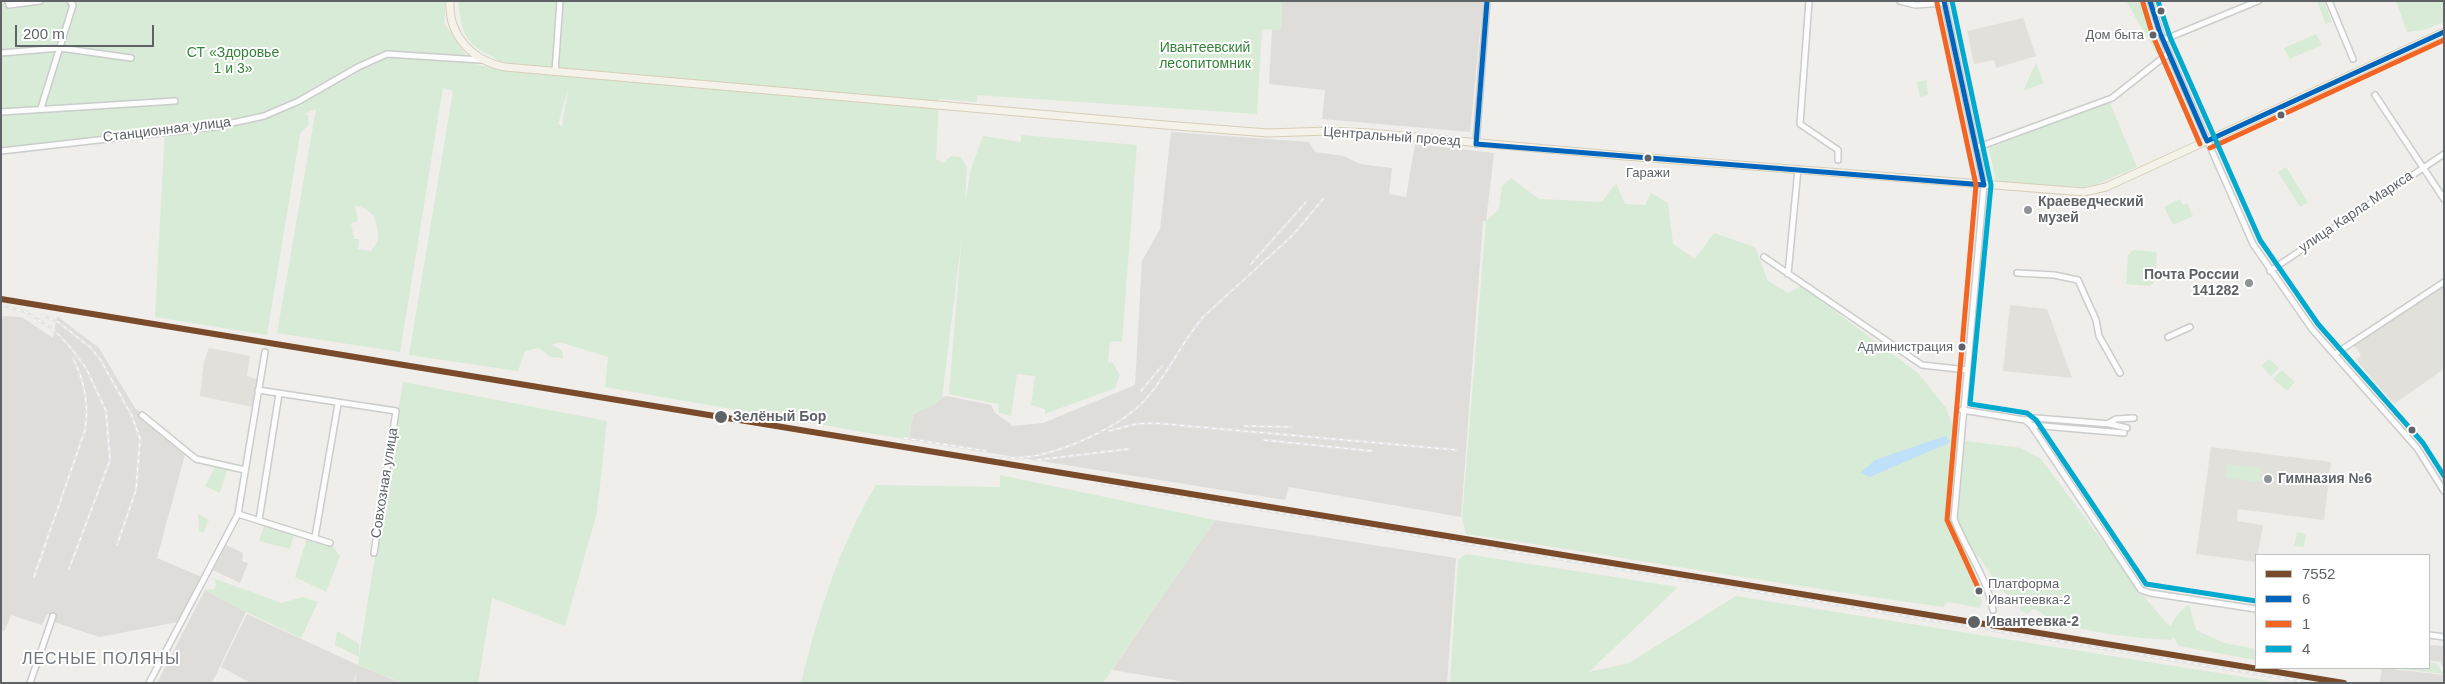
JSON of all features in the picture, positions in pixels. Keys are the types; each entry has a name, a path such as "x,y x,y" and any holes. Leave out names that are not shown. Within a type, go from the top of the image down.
{"main road":[{"path":"450,1 449,11 456,32 465,47 481,60"},
{"name":"Центральный проезд","path":"481,60 499,66 555,72 1165,125 1268,133 1356,132 1476,144 2064,192 2096,190 2444,32"}],"street":[{"path":"8,1 9,6 40,1"},
{"path":"40,108 73,5 70,1"},
{"path":"555,72 560,1"},
{"path":"1476,144 1487,1"},
{"path":"1809,1 1800,124 1838,150 1838,160"},
{"path":"1900,1 1915,6 1945,2 1984,185 1962,410 1954,518 1961,538 1979,568 1993,610"},
{"path":"2150,1 2163,40 2244,227 2270,271 2301,316 2418,448 2444,490"},
{"path":"2163,40 2258,1"},
{"path":"2329,1 2353,59"},
{"path":"1,53 60,48 131,58"},
{"path":"1976,148 2112,98 2169,53"},
{"name":"Станционная улица","path":"1,151 214,127 264,116 299,101 358,67 387,54 481,60"},
{"path":"2375,95 2444,199"},
{"path":"1,112 40,108 175,102"},
{"name":"улица Карла Маркса","path":"2270,271 2444,154"},
{"path":"1788,274 1798,169"},
{"path":"1764,257 1922,365 1967,370"},
{"path":"2016,273 2078,280 2096,320 2099,336 2120,373"},
{"path":"2335,354 2444,282"},
{"path":"2168,337 2190,327"},
{"path":"149,683 238,514 265,352"},
{"name":"Совхозная улица","path":"258,390 338,404 396,411 374,553"},
{"path":"259,520 279,394"},
{"path":"315,537 338,404"},
{"path":"1962,410 2025,420 2038,418 2108,424 2125,431 2031,424"},
{"path":"142,415 196,459 245,470"},
{"path":"2108,424 2116,419 2134,418"},
{"path":"2025,420 2031,424 2141,590 2150,594 2255,609"},
{"path":"238,514 330,543"},
{"path":"30,683 53,616"},
{"path":"2430,635 2444,637"}],"shaded area":[{"path":"1282,1 1483,1 1470,132 1322,119 1325,90 1269,84 1272,29 1281,30"},
{"path":"2023,18 2036,56 1996,68 1994,60 1974,64 1967,31"},
{"path":"1171,132 1309,142 1315,152 1344,156 1360,164 1392,168 1389,194 1406,197 1415,144 1494,153 1486,221 1483,221 1461,517 1289,487 1285,500 909,440 913,414 946,396 991,405 995,413 1013,426 1043,423 1135,385 1142,261 1160,229"},
{"path":"2444,282 2444,369 2394,404 2356,360 2361,355 2353,344"},
{"path":"2010,305 2047,309 2072,378 2003,371"},
{"path":"3,316 22,317 53,338 57,316 99,348 135,408 186,451 157,558 202,577 178,622 99,637 54,622 56,617 47,614 42,625 11,615 5,630 1,631 1,325"},
{"path":"209,348 250,356 247,376 257,379 252,407 200,396 204,361"},
{"name":"Гимназия №6","path":"2211,447 2331,462 2324,520 2238,509 2237,521 2263,525 2258,554 2255,554 2255,562 2196,554"},
{"path":"1215,520 1456,558 1447,683 1191,683 1112,670"},
{"path":"226,545 243,553 242,561 248,563 240,583 213,570"},
{"path":"205,590 246,612 212,683 157,683"},
{"path":"247,614 401,683 355,683 357,670 353,683 251,683 221,667"},
{"path":"2430,645 2444,646 2444,669 2440,662 2430,660"},
{"path":"2382,669 2444,675 2444,683 2380,682"}],"green space":[{"path":"1,1 446,1 444,23 466,55 451,58 504,71 499,61 471,43 463,27 458,1 1282,1 1281,30 1262,29 1257,114 977,95 977,102 939,99 936,159 943,163 951,156 961,157 967,168 965,204 971,169 983,136 1021,142 1021,135 1137,145 1122,342 1110,341 1108,362 1113,363 1120,375 1115,388 1045,414 1045,409 1031,405 1035,376 1017,374 1011,416 999,413 998,404 949,394 962,236 942,398 935,405 913,414 909,440 605,387 608,357 560,342 551,345 562,350 563,358 550,357 539,348 525,351 518,371 409,355 453,91 443,88 400,352 277,333 316,109 304,114 308,115 309,124 300,134 267,335 155,317 165,127 152,135 1,149","holes":["569,85 562,126 558,124","355,205 372,214 376,222 378,241 371,251 358,249 359,239 354,239 351,223 358,221"]},
{"path":"2126,1 2145,1 2154,30 2152,31 2160,53 2157,54"},
{"path":"2317,1 2324,1 2332,22 2326,24"},
{"path":"2396,1 2444,1 2444,22 2424,30 2407,32"},
{"path":"2316,34 2322,45 2290,59 2284,48"},
{"path":"2036,63 2044,83 2023,91"},
{"path":"1926,80 1928,95 1920,97 1917,82"},
{"path":"2109,101 2137,167 2097,184 2083,187 1996,182 1989,148"},
{"path":"2286,167 2308,202 2300,207 2278,172"},
{"path":"1511,178 1539,199 1602,202 1616,183 1625,204 1645,205 1651,193 1668,203 1673,244 1695,259 1714,233 1755,247 1768,281 1788,293 1801,286 1918,373 1946,408 1958,440 2021,448 2041,459 2146,599 2170,627 2177,615 2189,604 2196,630 2224,643 2255,649 2255,660 2179,646 2174,637 2171,640 2113,634 2056,622 2033,609 2027,614 2020,610 2021,603 2002,591 1980,558 1974,556 1970,560 1982,601 1980,608 1948,602 1943,607 1466,534 1462,518 1486,221 1499,209 1502,186"},
{"path":"2180,199 2183,205 2187,203 2193,216 2173,225 2164,207"},
{"path":"2133,250 2157,252 2155,281 2150,286 2126,284 2128,255"},
{"path":"2269,359 2279,368 2271,376 2261,366"},
{"path":"2282,370 2295,382 2287,391 2273,379"},
{"path":"403,382 607,421 597,512 565,626 492,598 478,683 403,683 358,665 359,657 335,645 337,631 359,644 359,656"},
{"path":"216,464 228,467 220,493 205,486"},
{"path":"2226,464 2261,468 2260,482 2225,478"},
{"path":"1000,475 1215,520 1103,683 801,683 822,606 840,556 876,485 1000,487"},
{"path":"198,514 209,520 203,533 199,531"},
{"path":"266,522 295,531 290,549 259,541"},
{"path":"2297,532 2306,534 2304,547 2294,546"},
{"path":"308,535 330,543 340,556 326,592 295,577"},
{"path":"1466,554 1678,587 1589,672 1629,663 1736,596 2281,683 1450,683 1458,560"},
{"path":"213,578 281,603 303,597 318,602 301,638 205,590 215,589 216,584"},
{"path":"2430,662 2436,663 2444,674 2400,669 2430,669"}],"water":[{"path":"1945,436 1951,442 1870,477 1860,473 1875,460"}],"railway":[{"path":"955,455 991,458 1041,455 1071,445 1117,423 1140,405 1158,384 1204,316 1293,235 1323,199"},
{"path":"1251,264 1306,202"},
{"path":"1,305 26,312 54,330 86,368 106,411 110,460 69,569"},
{"path":"42,315 58,322 90,347 100,359 132,416 140,439 136,490 117,545"},
{"path":"34,577 85,430 85,393 73,358"},
{"path":"1141,391 1162,366"},
{"path":"1109,431 1136,424 1154,423 1457,450"},
{"path":"1244,426 1292,427"},
{"path":"904,438 986,451"},
{"path":"1264,440 1372,451"},
{"path":"1037,460 1128,449"},
{"path":"1097,483 2311,683"}],"transit line":[{"name":"6","path":"1476,144 1487,1"},
{"name":"6","path":"1944,1 1984,185"},
{"name":"4","path":"1952,1 1991,185 1970,404 2027,413 2036,420 2146,584 2255,601"},
{"name":"6","path":"2150,1 2160,33 2207,141"},
{"name":"4","path":"2158,1 2170,37 2260,240 2318,324 2423,443 2444,476"},
{"name":"1","path":"1937,3 1976,185 1947,520 1980,592"},
{"name":"1","path":"2143,3 2153,36 2200,144"},
{"name":"6","path":"2207,141 2444,32"},
{"name":"1","path":"2210,148 2444,40"},
{"name":"6","path":"1476,144 1984,185"},
{"name":"7552","path":"1,299 2255,668"},
{"name":"7552","path":"2259,669 2344,683"}],"place":[{"name":"Дом быта","path":"2153,35"},
{"name":"Гаражи","path":"1648,158"},
{"name":"Краеведческий музей","path":"2028,210"},
{"name":"Почта России 141282","path":"2249,283"},
{"name":"Администрация","path":"1962,347"},
{"name":"Зелёный Бор","path":"721,417"},
{"name":"Гимназия №6","path":"2268,479"},
{"name":"Платформа Ивантеевка-2","path":"1979,591"},
{"name":"Ивантеевка-2","path":"1974,622"}],"district":[{"name":"ЛЕСНЫЕ ПОЛЯНЫ","path":"101,660"}],"park label":[{"name":"Ивантеевский лесопитомник","path":"1205,56"},
{"name":"СТ «Здоровье 1 и 3»","path":"233,62"}]}
